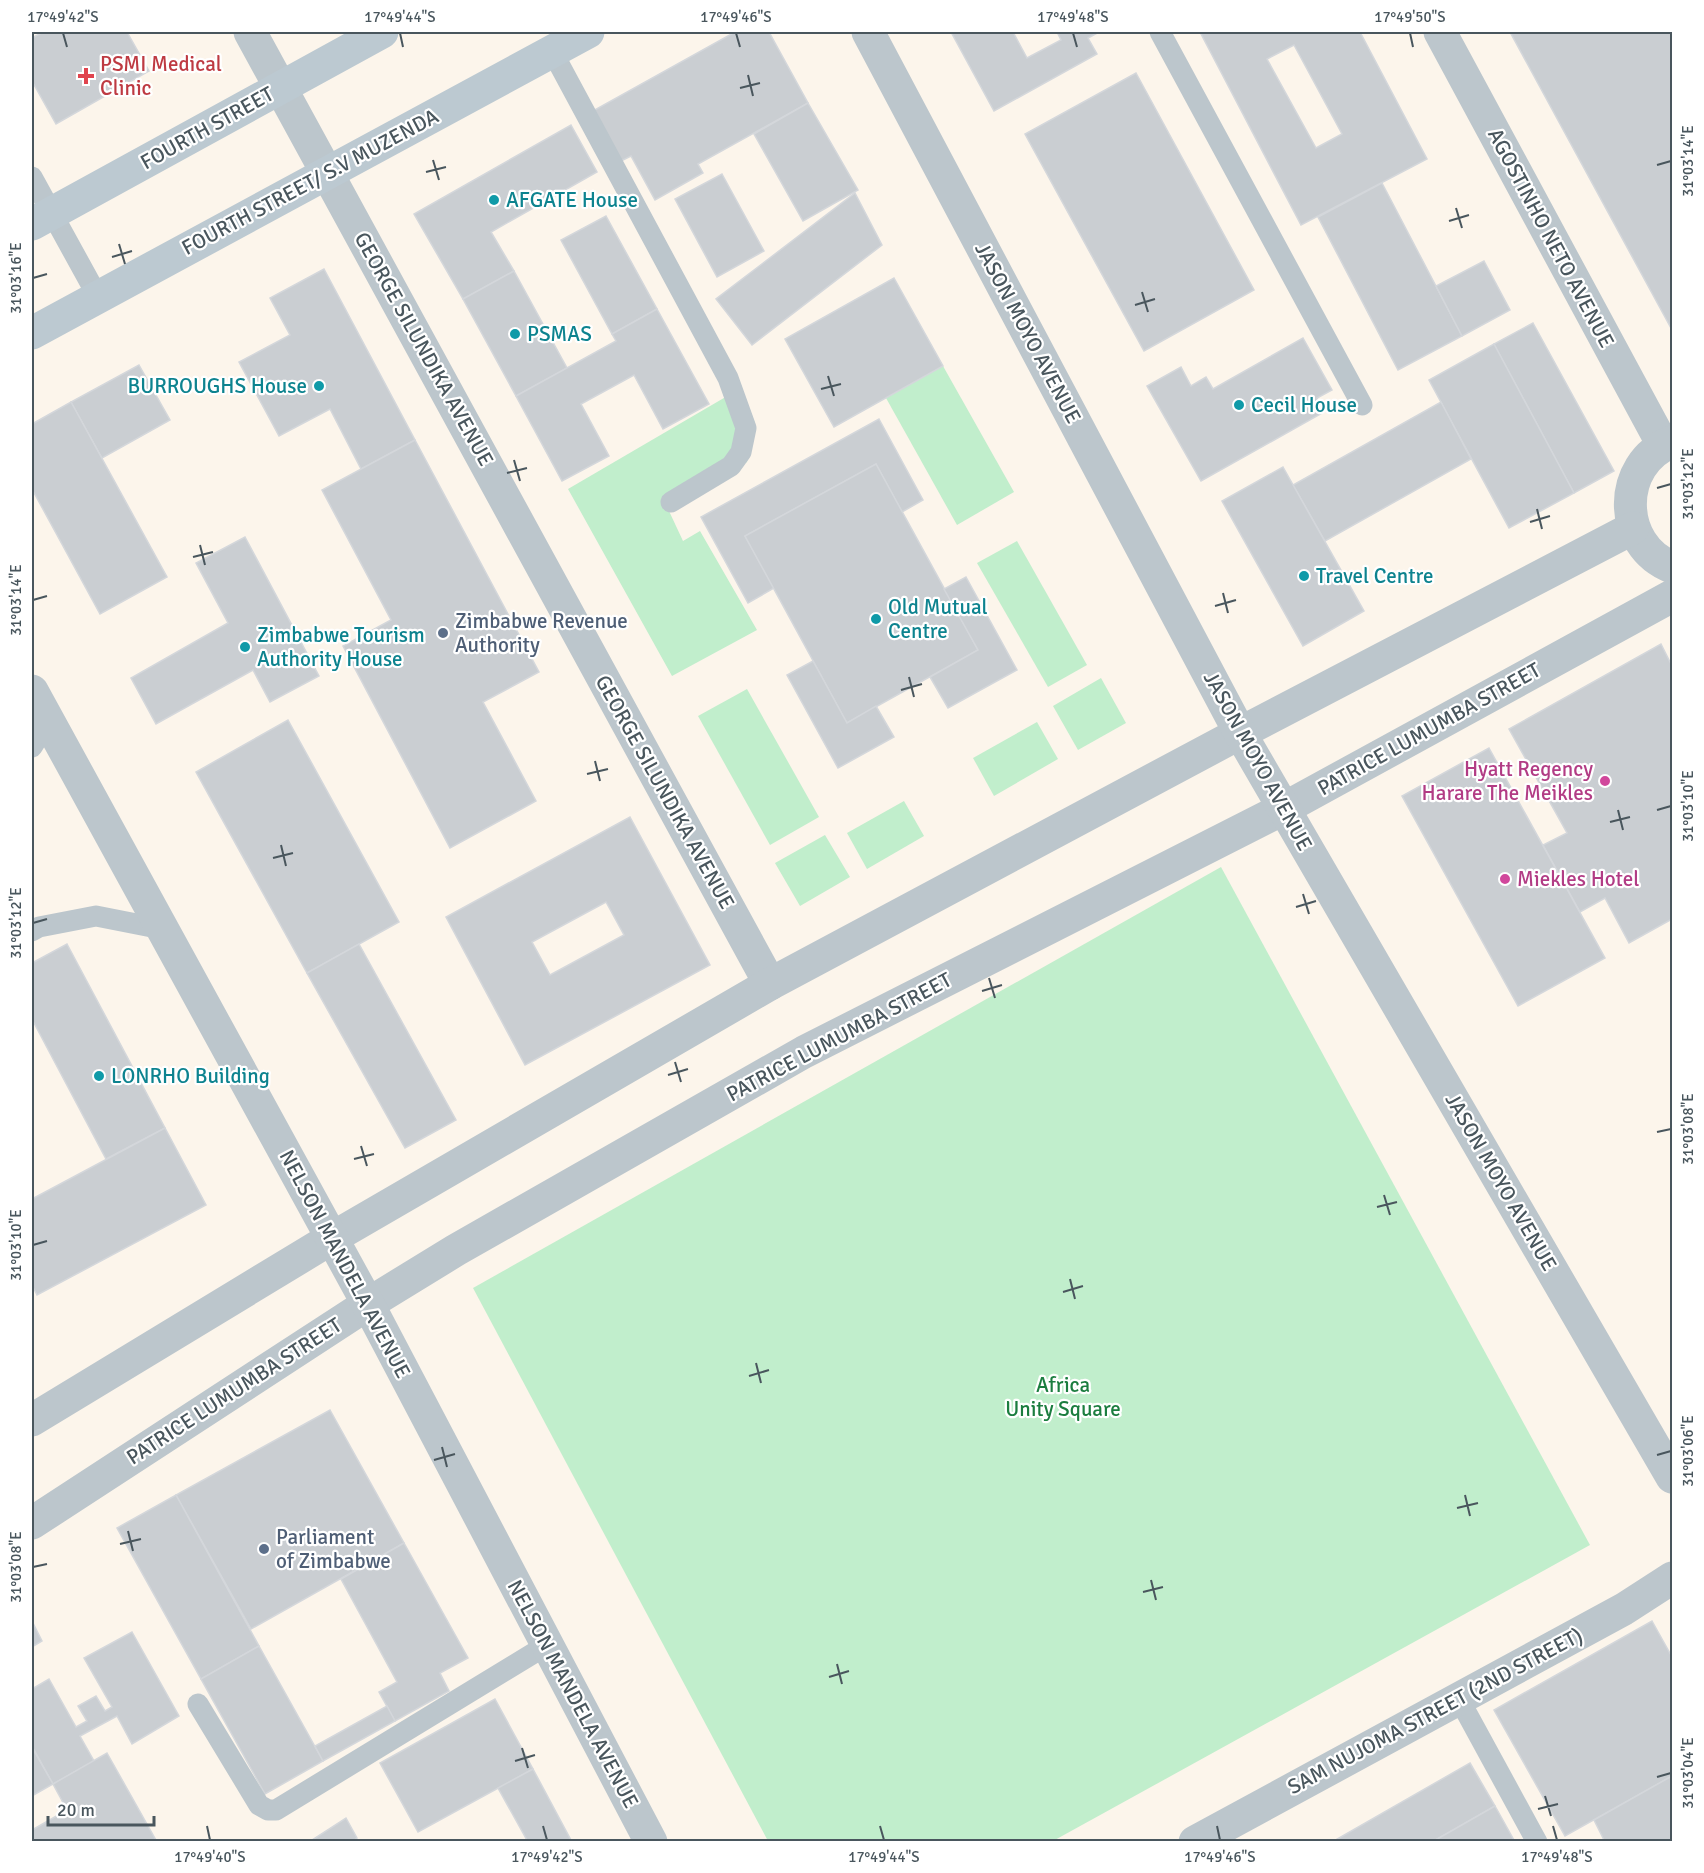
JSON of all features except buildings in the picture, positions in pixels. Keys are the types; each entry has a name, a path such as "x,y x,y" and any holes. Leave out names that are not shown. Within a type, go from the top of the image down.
{"main road":[{"name":"FOURTH STREET","path":"42,219 382,32"},
{"name":"FOURTH STREET/ S.V MUZENDA","path":"32,333 588,32"}],"street":[{"name":"GEORGE SILUNDIKA AVENUE","path":"250,32 770,984"},
{"name":"JASON MOYO AVENUE","path":"868,32 1240,733 1672,1477"},
{"name":"AGOSTINHO NETO AVENUE","path":"1440,32 1668,444 1644,461 1633,481 1629,504 1633,528 1645,548 1663,564 1672,567"},
{"path":"32,1420 332,1239 770,984 1240,733 1633,528"},
{"name":"PATRICE LUMUMBA STREET","path":"32,1523 368,1304 456,1250 804,1052 1283,809 1672,596"},
{"name":"NELSON MANDELA AVENUE","path":"32,691 40,734 162,929 368,1304 651,1842"},
{"name":"SAM NUJOMA STREET (2ND STREET)","path":"1214,1837 1624,1609 1672,1578"}],"lane":[{"path":"1160,32 1362,405"},
{"path":"552,51 728,378 746,428 741,452 731,466 671,502"},
{"path":"32,177 42,219 98,297"},
{"path":"32,931 39,927 96,916 162,929"},
{"path":"198,1704 260,1805 268,1810 276,1810 547,1645"},
{"path":"1459,1699 1537,1842"}],"shaded area":[{"path":"32,32 1672,32 1672,1841 32,1841"}],"green space":[{"path":"943,366 1014,492 957,525 886,398"},
{"path":"741,388 755,423 747,462 669,511 683,541 700,531 757,630 672,676 568,489"},
{"path":"1017,541 1087,665 1048,687 977,563"},
{"path":"1101,678 1126,723 1078,750 1053,706"},
{"path":"747,689 819,817 770,845 698,716"},
{"path":"1037,722 1058,759 994,796 973,758"},
{"path":"904,801 924,836 867,869 847,833"},
{"path":"825,835 850,877 800,906 775,863"},
{"name":"Africa Unity Square","path":"1221,867 1590,1545 1053,1841 768,1841 473,1288"}],"place":[{"name":"PSMI Medical Clinic","path":"86,76"},
{"name":"AFGATE House","path":"494,200"},
{"name":"PSMAS","path":"515,334"},
{"name":"BURROUGHS House","path":"319,386"},
{"name":"Cecil House","path":"1239,405"},
{"name":"Travel Centre","path":"1304,576"},
{"name":"Old Mutual Centre","path":"876,619"},
{"name":"Zimbabwe Revenue Authority","path":"443,633"},
{"name":"Zimbabwe Tourism Authority House","path":"245,647"},
{"name":"Hyatt Regency Harare The Meikles","path":"1605,781"},
{"name":"Miekles Hotel","path":"1505,879"},
{"name":"LONRHO Building","path":"99,1076"},
{"name":"Parliament of Zimbabwe","path":"264,1549"}]}
